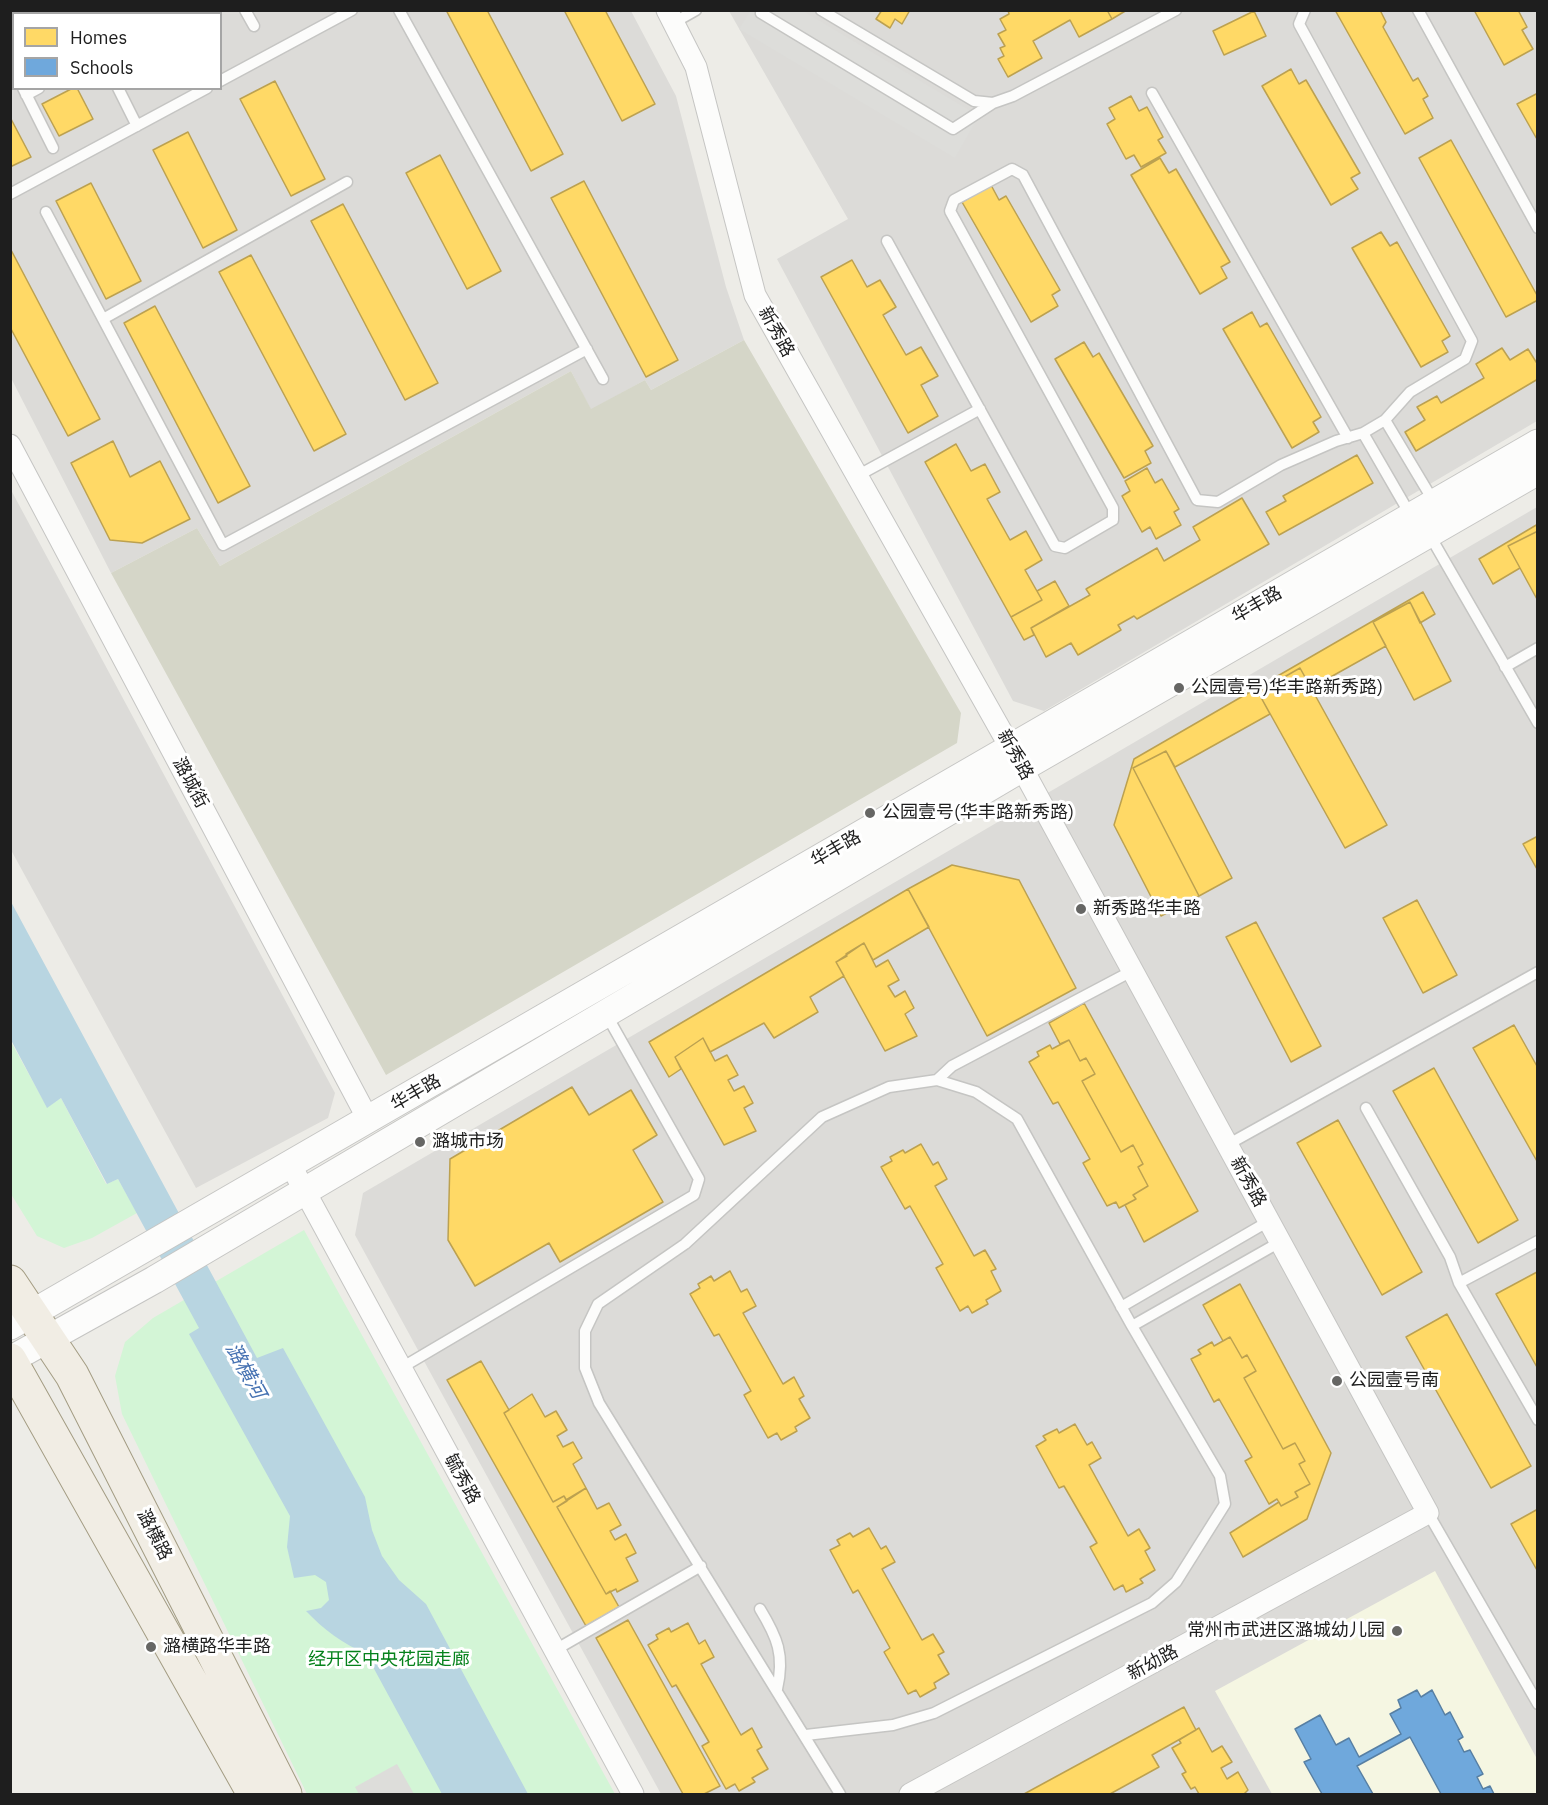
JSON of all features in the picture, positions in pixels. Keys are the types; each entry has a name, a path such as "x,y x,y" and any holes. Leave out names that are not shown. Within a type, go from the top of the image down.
{"main road":[{"name":"潞横路","path":"10,1282 29,1327 72,1376 285,1794"},
{"path":"11,1360 254,1794"}],"street":[{"name":"新秀路","path":"670,17 696,67 755,295 1016,758 1428,1513"},
{"name":"华丰路","path":"29,1327 139,1250 1016,758 1425,517 1538,442"},
{"name":"潞城街","path":"10,445 369,1121"},
{"name":"华丰路","path":"1425,517 1538,471"},
{"name":"华丰路","path":"29,1327 154,1280 606,1014 1016,758"},
{"name":"毓秀路","path":"290,1164 633,1794"},
{"path":"11,1360 29,1327"},
{"name":"新幼路","path":"910,1794 1428,1513"}],"lane":[{"path":"245,10 254,26"},
{"path":"222,80 352,10"},
{"path":"399,10 603,379"},
{"path":"670,17 696,10"},
{"path":"762,10 761,13 953,129 993,103 1012,96 1176,10"},
{"path":"821,10 974,101 993,103"},
{"path":"887,241 1055,546 1065,548 1113,520 1113,508 950,211 954,200 1012,170 1023,175 1197,500 1218,502 1281,465 1363,433 1385,420 1410,392 1465,359 1472,341 1299,24 1305,10"},
{"path":"1418,10 1538,228"},
{"path":"119,90 137,126"},
{"path":"10,194 203,90"},
{"path":"25,92 53,147"},
{"path":"1152,93 1348,438"},
{"path":"103,319 348,182"},
{"path":"46,212 223,545 586,349"},
{"path":"857,476 980,409"},
{"path":"1385,420 1425,517 1505,667 1538,723"},
{"path":"1363,433 1425,517"},
{"path":"1505,667 1538,648"},
{"path":"937,1080 952,1066 1132,971"},
{"path":"1227,1145 1538,972"},
{"path":"401,1368 694,1195 699,1179 606,1014"},
{"path":"806,1735 893,1725 934,1713 1152,1603 1176,1582 1225,1504 1220,1476 1121,1307 1017,1119 976,1092 937,1080 889,1087 822,1117 685,1244 598,1304 585,1331 585,1368 599,1403 806,1735 840,1794"},
{"path":"1366,1108 1450,1257 1459,1283 1538,1420"},
{"path":"1121,1307 1269,1221"},
{"path":"1459,1283 1538,1241"},
{"path":"1132,1326 1280,1242"},
{"path":"1428,1513 1538,1704"},
{"path":"555,1650 700,1566"},
{"path":"760,1609 779,1647 782,1670 777,1689"}],"shaded area":[{"path":"11,11 631,11 676,96 726,287 744,340 651,390 645,380 591,410 571,371 220,566 197,528 111,573 11,378"},
{"path":"729,11 1537,11 1537,421 1044,711 1013,701 777,259 848,219"},
{"path":"750,11 803,11 979,116 955,158 739,29"},
{"path":"744,340 961,713 957,743 386,1075 111,573 197,528 220,566 571,371 591,409 645,380 651,390"},
{"path":"11,490 335,1093 328,1118 196,1188 11,850"},
{"path":"1537,507 1537,1794 661,1794 355,1235 363,1193"},
{"name":"常州市武进区潞城幼儿园","path":"1435,1571 1537,1759 1537,1794 1272,1794 1215,1691"},
{"path":"397,1764 414,1794 359,1794 355,1787"}],"green space":[{"path":"10,1040 47,1107 61,1098 106,1184 118,1179 137,1213 92,1238 64,1248 37,1236 11,1194"},
{"name":"经开区中央花园走廊","path":"304,1230 615,1794 307,1794 122,1414 115,1376 125,1342 153,1318"}],"water":[{"name":"潞横河","path":"10,900 257,1358 283,1348 365,1497 372,1530 382,1556 399,1580 426,1604 528,1794 442,1794 366,1654 334,1636 306,1611 321,1608 329,1600 326,1582 315,1575 294,1578 287,1547 290,1516 189,1334 199,1328 118,1179 107,1184 61,1098 47,1108 11,1040"}],"building: Homes":[{"path":"208,10 209,12 187,12"},
{"path":"446,10 487,10 563,154 531,171"},
{"path":"564,10 605,10 655,104 622,121"},
{"path":"882,10 910,10 902,24 895,19 890,28 876,19"},
{"path":"1008,10 1107,10 1112,19 1079,37 1070,20 1033,41 1042,58 1008,77 998,59 1004,56 1000,48 1005,46 998,34 1006,30 1000,19 1009,14"},
{"path":"1107,10 1127,10 1112,19"},
{"path":"1335,10 1380,10 1386,22 1383,27 1413,81 1418,78 1428,96 1423,99 1433,118 1405,134"},
{"path":"1474,10 1518,10 1527,27 1522,30 1533,49 1504,65"},
{"path":"1254,11 1266,36 1224,55 1213,31"},
{"path":"1291,69 1299,84 1306,80 1360,173 1351,178 1358,189 1331,205 1262,86"},
{"path":"275,81 325,179 291,196 240,99"},
{"path":"69,90 78,90 93,119 59,136 42,104"},
{"path":"1538,93 1538,141 1517,104"},
{"path":"1131,96 1139,111 1147,107 1163,137 1158,140 1166,153 1141,167 1134,155 1126,159 1107,124 1115,119 1109,108"},
{"path":"10,117 31,157 10,167"},
{"path":"188,132 237,230 203,248 153,150"},
{"path":"1451,140 1538,297 1538,300 1506,317 1419,158"},
{"path":"440,155 501,271 467,289 406,173"},
{"path":"1160,158 1169,173 1176,169 1230,262 1221,267 1227,278 1200,294 1131,175"},
{"path":"584,181 678,360 646,377 551,198"},
{"path":"91,183 141,281 106,299 56,201"},
{"path":"991,185 999,200 1006,196 1060,290 1052,295 1058,306 1031,322 962,202"},
{"path":"343,204 438,383 405,400 311,221"},
{"path":"1381,232 1390,246 1397,242 1450,336 1442,341 1448,352 1421,367 1352,248"},
{"path":"10,248 100,419 68,436 10,327"},
{"path":"251,255 346,434 314,451 219,272"},
{"path":"852,260 867,287 880,280 896,307 883,315 906,355 921,347 938,376 921,385 938,416 908,433 821,277"},
{"path":"155,306 250,486 218,503 124,323"},
{"path":"1252,312 1260,327 1267,323 1321,417 1313,422 1319,432 1292,448 1223,329"},
{"path":"1084,342 1093,357 1099,353 1153,446 1145,451 1151,463 1124,478 1055,359"},
{"path":"1502,348 1510,360 1528,349 1538,365 1538,379 1416,451 1405,432 1425,420 1417,407 1437,396 1441,403 1484,378 1476,364"},
{"path":"113,441 130,477 160,461 190,519 142,543 110,540 71,463"},
{"path":"956,444 971,471 985,464 1000,492 987,499 1010,540 1026,531 1042,560 1025,570 1042,600 1011,617 925,462"},
{"path":"1357,455 1373,483 1279,535 1266,512 1286,501 1283,496"},
{"path":"1147,468 1155,483 1162,479 1179,509 1174,512 1181,525 1156,539 1150,527 1142,532 1122,496 1130,491 1125,481"},
{"path":"1242,498 1269,544 1137,619 1134,616 1118,625 1121,630 1078,655 1071,643 1046,657 1031,628 1090,595 1086,589 1157,548 1164,561 1200,540 1193,527"},
{"path":"1538,524 1538,531 1508,546 1520,568 1493,584 1479,559"},
{"path":"1538,531 1538,601 1508,546"},
{"path":"1055,581 1069,606 1031,628 1034,635 1024,640 1011,617 1042,600 1037,591"},
{"path":"1423,592 1435,614 1420,623 1410,602 1373,622 1386,646 1311,688 1300,668 1258,692 1270,714 1175,767 1166,751 1133,768 1199,896 1161,916 1114,825 1134,759"},
{"path":"1410,602 1451,681 1414,700 1373,622"},
{"path":"1300,668 1387,825 1345,848 1258,692"},
{"path":"1166,751 1232,878 1199,896 1133,768"},
{"path":"1538,836 1538,871 1523,844"},
{"path":"952,865 1019,880 1076,988 987,1036 908,889"},
{"path":"908,889 929,927 873,960 864,943 846,954 847,956 836,962 844,976 810,997 818,1012 774,1038 764,1023 710,1052 703,1038 675,1057 681,1069 669,1077 649,1042"},
{"path":"1417,900 1457,975 1423,993 1383,918"},
{"path":"1256,922 1321,1046 1291,1062 1226,937"},
{"path":"864,943 876,967 888,960 899,980 888,986 895,997 905,991 914,1008 905,1014 917,1036 885,1051 836,962"},
{"path":"1084,1003 1198,1211 1144,1242 1125,1205 1136,1199 1133,1195 1148,1186 1138,1167 1143,1164 1133,1145 1121,1152 1082,1081 1095,1074 1086,1058 1080,1061 1069,1040 1060,1044 1049,1023"},
{"path":"1514,1025 1538,1068 1538,1163 1473,1048"},
{"path":"703,1038 715,1061 727,1055 738,1075 728,1080 734,1091 744,1086 753,1103 744,1108 756,1131 724,1145 675,1057"},
{"path":"1069,1040 1080,1061 1086,1058 1095,1074 1082,1081 1121,1152 1133,1145 1143,1164 1138,1167 1148,1186 1133,1195 1136,1199 1119,1208 1116,1202 1107,1206 1083,1163 1090,1159 1058,1102 1053,1104 1029,1062 1039,1056 1037,1052 1050,1045 1052,1049"},
{"path":"1434,1068 1518,1220 1478,1243 1393,1091"},
{"path":"572,1087 589,1115 631,1090 657,1135 633,1150 663,1202 560,1262 549,1243 475,1286 448,1240 450,1159"},
{"path":"1338,1120 1422,1272 1382,1295 1297,1143"},
{"path":"921,1144 933,1165 938,1162 947,1179 935,1186 974,1256 985,1250 996,1269 991,1271 1001,1291 986,1300 988,1304 972,1313 968,1306 960,1311 936,1268 943,1264 910,1206 905,1209 881,1167 892,1161 890,1157 903,1150 905,1153"},
{"path":"730,1271 741,1292 747,1289 756,1306 743,1313 783,1384 794,1377 804,1396 799,1399 810,1418 795,1427 797,1431 781,1440 777,1433 768,1438 744,1395 751,1391 719,1334 714,1336 690,1294 700,1288 698,1284 711,1276 714,1281"},
{"path":"1538,1273 1538,1369 1496,1294"},
{"path":"1240,1284 1331,1453 1307,1519 1243,1557 1230,1533 1279,1502 1281,1506 1298,1497 1295,1492 1310,1484 1299,1464 1305,1461 1295,1443 1283,1449 1244,1378 1256,1371 1247,1355 1242,1358 1230,1337 1223,1341 1203,1305"},
{"path":"1447,1314 1531,1466 1491,1488 1406,1337"},
{"path":"1230,1337 1242,1358 1247,1355 1256,1371 1244,1378 1283,1449 1295,1443 1305,1461 1299,1464 1310,1484 1295,1492 1298,1497 1281,1506 1277,1499 1269,1504 1245,1461 1252,1457 1219,1399 1214,1402 1191,1359 1201,1354 1198,1350 1212,1342 1214,1346"},
{"path":"481,1361 509,1410 504,1413 553,1502 564,1496 567,1501 557,1507 606,1594 610,1591 619,1607 586,1626 447,1380"},
{"path":"532,1394 545,1417 556,1411 567,1430 557,1436 563,1447 573,1442 582,1458 573,1464 586,1488 566,1500 564,1496 553,1502 504,1413"},
{"path":"1075,1424 1087,1445 1092,1442 1101,1458 1089,1465 1128,1536 1139,1529 1150,1548 1145,1551 1155,1570 1140,1579 1143,1583 1126,1592 1123,1585 1114,1590 1090,1547 1097,1543 1064,1486 1059,1488 1036,1446 1046,1440 1043,1436 1057,1429 1059,1433"},
{"path":"586,1488 597,1509 609,1503 621,1525 610,1531 615,1540 626,1534 636,1553 626,1558 638,1581 617,1592 616,1589 606,1594 557,1507"},
{"path":"1538,1509 1538,1572 1511,1524"},
{"path":"869,1528 881,1549 886,1546 895,1562 882,1569 922,1640 933,1634 944,1652 938,1655 949,1674 934,1683 936,1688 920,1697 916,1690 908,1694 884,1652 890,1648 858,1590 853,1593 830,1550 840,1545 837,1540 850,1533 853,1537"},
{"path":"628,1620 720,1786 704,1794 683,1794 596,1638"},
{"path":"688,1623 699,1644 705,1640 714,1657 701,1664 741,1735 752,1728 762,1747 757,1750 768,1769 752,1778 755,1782 739,1791 735,1784 726,1789 702,1746 709,1742 676,1685 672,1687 648,1645 658,1639 656,1635 669,1628 671,1632"},
{"path":"1184,1707 1196,1730 1152,1755 1159,1767 1110,1794 1024,1794"},
{"path":"1199,1728 1212,1752 1222,1746 1232,1762 1221,1768 1227,1779 1238,1772 1248,1790 1244,1794 1199,1794 1195,1787 1191,1789 1182,1774 1186,1772 1172,1748 1181,1743 1179,1740"}],"building: Schools":[{"path":"1417,1690 1421,1697 1432,1690 1445,1715 1450,1712 1463,1737 1458,1740 1464,1752 1470,1750 1483,1774 1477,1777 1483,1789 1490,1786 1494,1794 1441,1794 1410,1737 1357,1766 1373,1794 1322,1794 1304,1762 1311,1759 1295,1729 1320,1715 1336,1745 1349,1738 1359,1757 1401,1734 1390,1714 1401,1708 1398,1700"}],"place":[{"name":"公园壹号)华丰路新秀路)","path":"1179,688"},
{"name":"公园壹号(华丰路新秀路)","path":"870,813"},
{"name":"新秀路华丰路","path":"1081,909"},
{"name":"潞城市场","path":"420,1142"},
{"name":"公园壹号南","path":"1337,1381"},
{"name":"常州市武进区潞城幼儿园","path":"1397,1631"},
{"name":"潞横路华丰路","path":"151,1647"}]}
